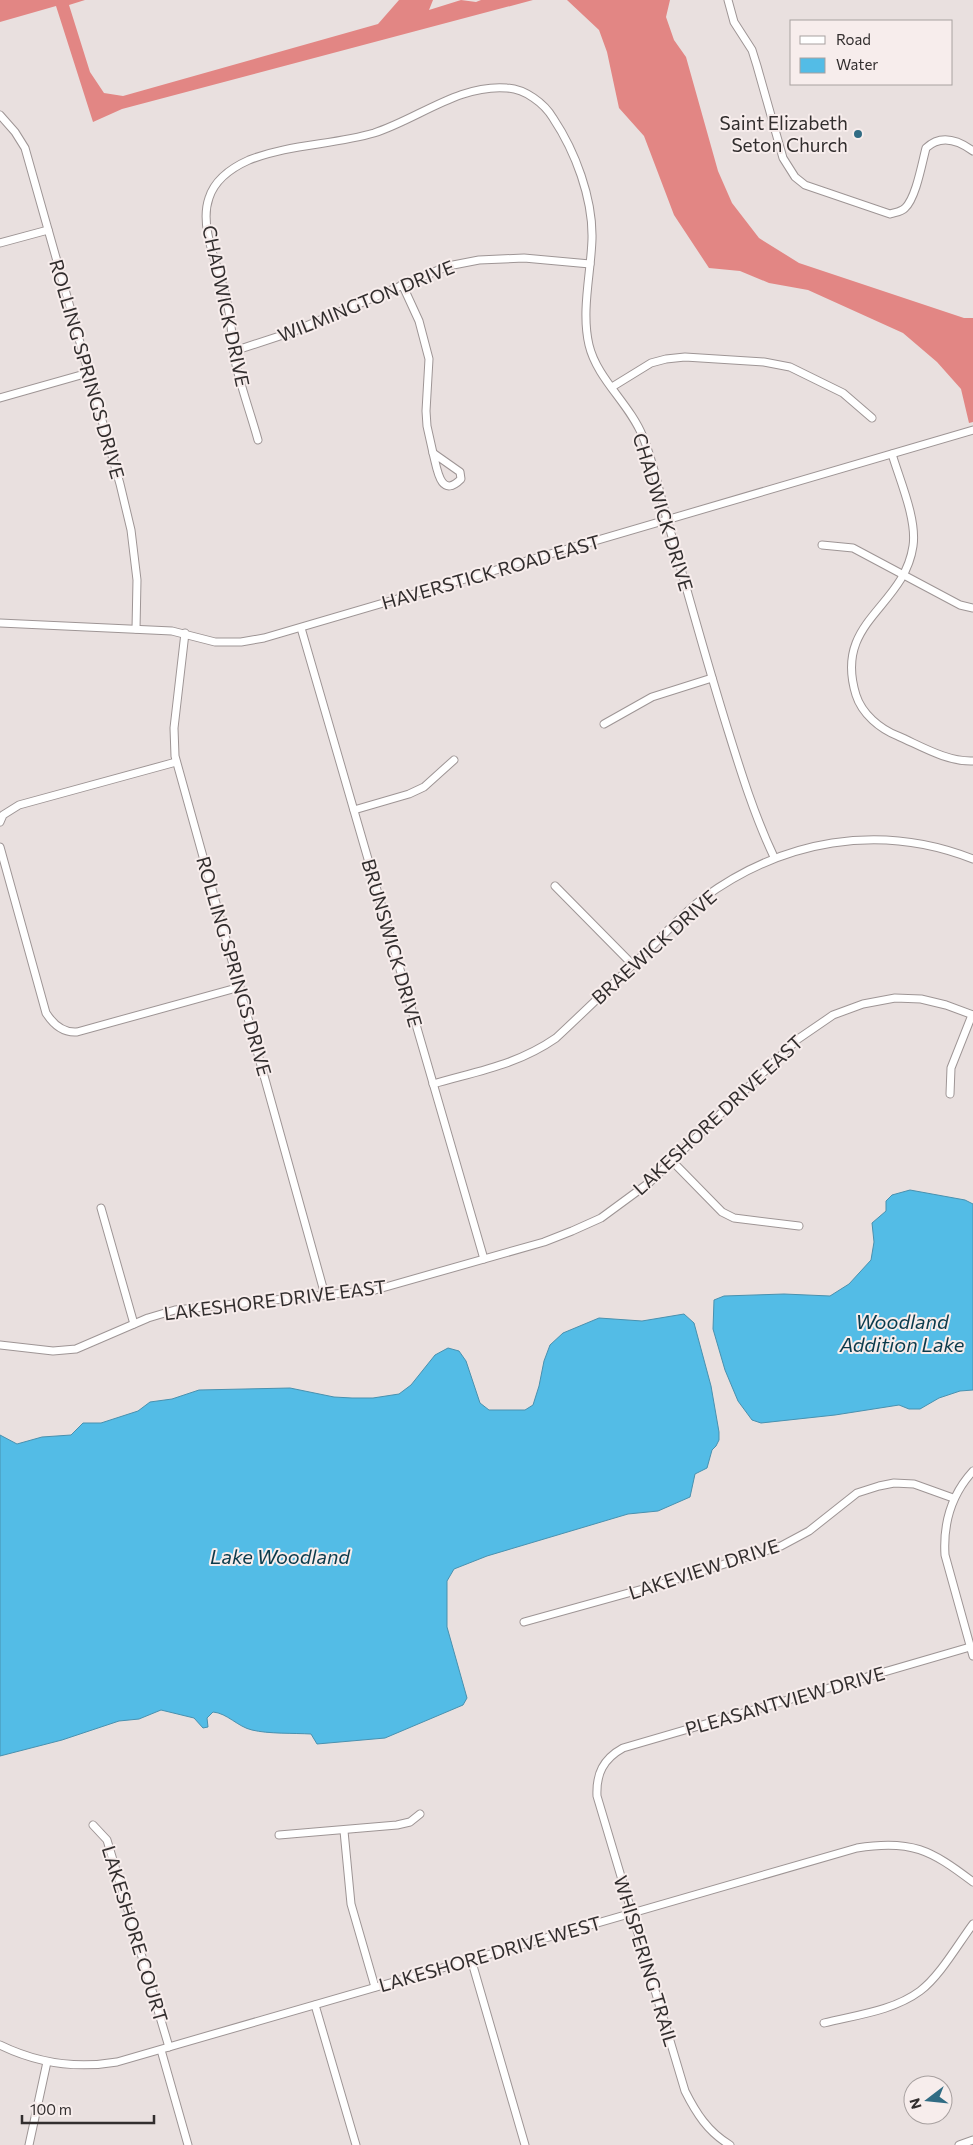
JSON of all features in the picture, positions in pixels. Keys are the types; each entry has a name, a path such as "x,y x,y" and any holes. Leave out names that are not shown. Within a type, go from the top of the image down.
{"street":[{"path":"728,0 734,22 752,50 758,66 783,158 795,177 806,185 890,214 900,212 912,198 926,148 932,143 945,139 952,140 973,151"},
{"name":"CHADWICK DRIVE","path":"258,440 237,366 227,298 206,221 208,199 220,178 248,161 299,147 339,142 375,132 456,97 488,88 506,88 526,94 545,107 556,122 572,156 584,187 589,208 592,235 586,322 589,347 643,437 712,678 745,782 774,858"},
{"name":"ROLLING SPRINGS DRIVE","path":"2,117 25,148 131,530 137,580 136,629"},
{"path":"0,243 48,230"},
{"name":"WILMINGTON DRIVE","path":"234,351 292,332 448,266 479,260 524,258 590,264"},
{"path":"402,284 419,321 428,359 426,411 433,453 443,484 450,486 456,484 461,479 460,472 433,453"},
{"path":"612,387 651,363 666,359 685,357 764,362 790,367 843,393 872,418"},
{"path":"0,398 88,373"},
{"name":"HAVERSTICK ROAD EAST","path":"0,623 172,631 215,642 241,642 301,628 973,430"},
{"path":"892,454 912,522 911,552 903,575 862,629 855,644 851,662 852,682 858,702 880,728 948,757 963,761 973,761"},
{"path":"822,545 853,548 960,605 973,608"},
{"name":"BRUNSWICK DRIVE","path":"301,628 484,1258"},
{"name":"ROLLING SPRINGS DRIVE","path":"185,633 174,728 176,762 325,1296"},
{"path":"604,724 652,697 712,678"},
{"path":"354,810 409,794 424,787 454,760"},
{"path":"0,822 4,815 19,805 176,762"},
{"name":"BRAEWICK DRIVE","path":"433,1084 512,1062 538,1050 556,1038 701,900 744,872 774,858 830,842 883,839 920,842 951,850 973,859"},
{"path":"0,847 46,1012 51,1020 60,1028 67,1032 82,1031 240,988"},
{"path":"555,886 632,965"},
{"name":"LAKESHORE DRIVE EAST","path":"0,1345 66,1351 76,1349 134,1324 175,1310 375,1290 544,1242 601,1218 630,1199 798,1039 833,1015 863,1004 895,998 921,999 946,1005 972,1015"},
{"path":"950,1094 951,1068 972,1015"},
{"path":"672,1161 722,1212 734,1218 800,1226"},
{"path":"101,1208 134,1324"},
{"path":"973,1471 953,1498 945,1532 945,1555 973,1656"},
{"name":"LAKEVIEW DRIVE","path":"524,1622 668,1582 781,1546 809,1531 857,1493 879,1486 894,1483 914,1484 953,1498"},
{"name":"PLEASANTVIEW DRIVE","path":"604,1762 623,1748 970,1647"},
{"name":"WHISPERING TRAIL","path":"604,1762 596,1782 597,1796 685,2091 695,2112 707,2127 730,2145"},
{"path":"279,1835 397,1826 410,1822 420,1814"},
{"name":"LAKESHORE COURT","path":"93,1825 108,1840 170,2047"},
{"path":"344,1831 351,1904 375,1987"},
{"name":"LAKESHORE DRIVE WEST","path":"0,2045 47,2062 82,2066 106,2064 161,2050 857,1848 899,1844 924,1850 947,1863 973,1882"},
{"path":"824,2023 903,2002 921,1990 937,1973 973,1924"},
{"path":"471,1959 525,2145"},
{"path":"315,2005 356,2145"},
{"path":"161,2050 188,2145"},
{"path":"29,2145 47,2062"},
{"path":"959,2145 973,2140"}],"shaded area":[{"path":"0,0 85,0 69,5 90,72 104,93 123,96 378,24 399,0 433,0 429,10 461,0 476,2 481,0 533,0 122,109 93,122 56,6 0,22"},
{"path":"567,0 670,0 666,17 674,40 686,57 718,171 732,203 759,238 799,263 964,318 973,318 973,422 969,423 961,389 937,362 903,333 808,290 769,283 740,271 709,268 674,215 644,136 619,108 607,52 599,30"}],"water":[{"name":"Woodland Addition Lake","path":"910,1190 965,1200 973,1204 973,1390 960,1391 939,1398 920,1409 909,1409 899,1405 835,1415 761,1423 752,1420 738,1401 725,1370 713,1329 714,1300 724,1296 784,1294 830,1296 849,1284 871,1260 874,1242 872,1223 886,1211 886,1201 892,1195"},
{"name":"Lake Woodland","path":"684,1314 694,1323 711,1386 719,1432 719,1440 712,1450 707,1468 695,1474 690,1497 658,1511 628,1514 487,1556 454,1569 447,1581 447,1627 467,1698 463,1705 385,1738 317,1744 311,1734 273,1733 252,1730 218,1713 213,1712 207,1718 208,1727 203,1728 194,1718 161,1710 139,1719 119,1721 62,1740 0,1756 0,1435 17,1444 42,1437 71,1435 83,1423 101,1423 138,1411 150,1402 172,1399 199,1390 290,1388 334,1397 352,1398 373,1398 399,1394 411,1385 435,1355 448,1348 459,1351 466,1361 480,1403 489,1410 525,1410 533,1405 550,1345 563,1333 599,1318 642,1321"}],"place":[{"name":"Saint Elizabeth Seton Church","path":"858,134"}]}
